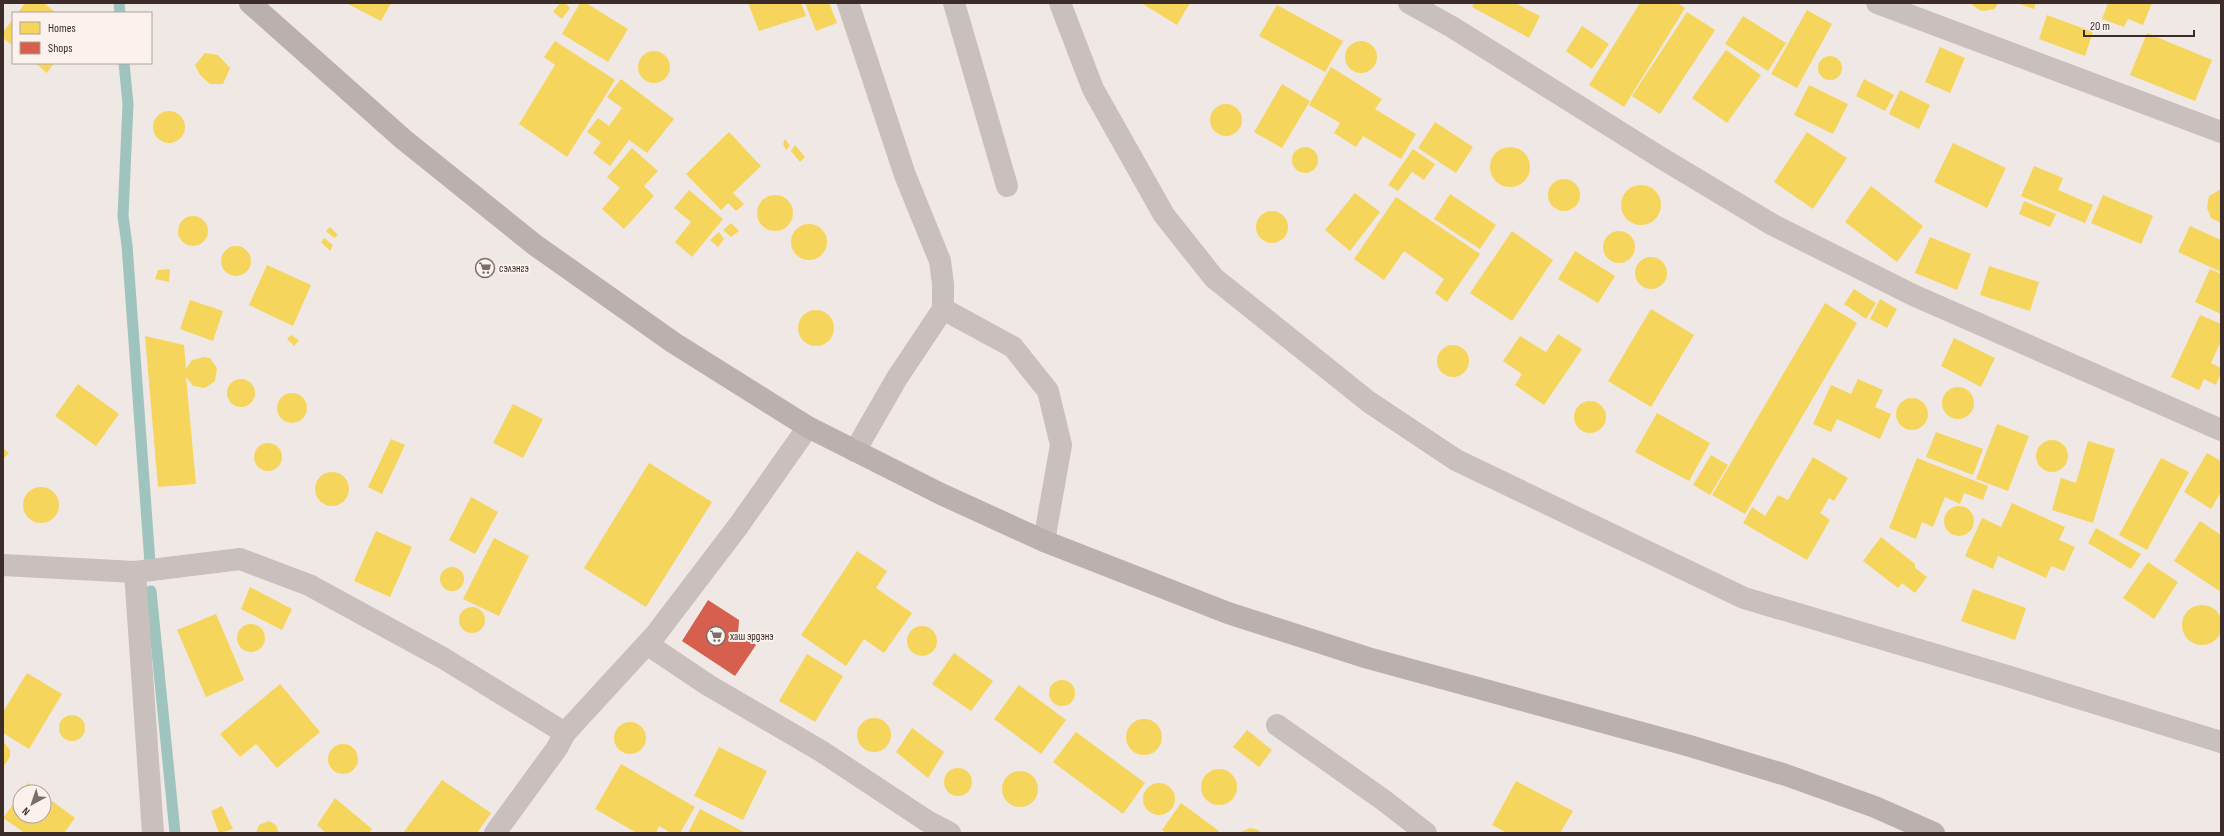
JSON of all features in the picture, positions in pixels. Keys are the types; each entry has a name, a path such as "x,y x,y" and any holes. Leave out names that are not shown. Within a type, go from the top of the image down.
{"main road":[{"path":"250,3 403,140 535,245 674,343 808,427 941,494 1044,541 1236,615 1368,658 1690,746 1786,775 1875,807 1934,833"}],"street":[{"path":"848,3 906,175 940,261 944,310 897,378 855,451"},
{"path":"954,3 1007,186"},
{"path":"1060,3 1093,90 1164,215 1214,278 1369,402 1456,460 1744,598 1996,672 2221,742"},
{"path":"1409,3 1452,27 1658,156 1773,225 1913,295 2221,430"},
{"path":"1877,3 2221,132"},
{"path":"944,310 1013,347 1048,391 1061,445 1044,541"},
{"path":"495,833 557,748 565,733 647,644 739,525 808,427"},
{"path":"3,565 136,572 240,559 309,585 442,658 565,733"},
{"path":"136,572 153,833"},
{"path":"647,644 708,685 821,751 927,821 950,833"},
{"path":"1277,725 1382,798 1426,833"}],"building: Homes":[{"path":"25,3 44,3 55,12 19,12"},
{"path":"346,3 391,3 381,21"},
{"path":"560,3 565,3 570,8 562,19 553,12"},
{"path":"580,3 586,3 628,29 608,62 562,34"},
{"path":"748,3 801,3 806,16 759,31"},
{"path":"805,3 829,3 837,23 816,31"},
{"path":"1141,3 1190,3 1177,25"},
{"path":"1474,3 1515,3 1540,16 1529,38 1472,7"},
{"path":"1640,3 1677,3 1685,8 1624,107 1589,85"},
{"path":"1970,3 1999,3 1994,9 1984,11 1979,10"},
{"path":"2017,3 2036,3 2034,9"},
{"path":"2108,3 2152,3 2143,25 2128,19 2124,27 2102,19"},
{"path":"1277,5 1343,41 1325,72 1259,36"},
{"path":"1807,10 1832,24 1797,88 1771,74"},
{"path":"1687,12 1715,30 1660,114 1632,96"},
{"path":"2047,15 2093,32 2085,56 2039,39"},
{"path":"1743,16 1786,43 1768,71 1725,44"},
{"path":"12,20 12,45 3,38 3,32"},
{"path":"1582,26 1609,44 1592,69 1566,51"},
{"path":"2147,33 2212,60 2195,101 2130,75"},
{"path":"555,41 615,80 567,157 519,124 555,65 544,57"},
{"path":"1358,41 1364,41 1374,48 1377,57 1376,63 1370,70 1364,73 1358,73 1348,66 1345,60 1345,54 1352,44"},
{"path":"1940,47 1965,58 1950,93 1925,82"},
{"path":"1726,50 1761,75 1727,123 1692,98"},
{"path":"654,51 660,52 667,58 670,67 669,73 663,80 654,83 648,82 641,76 638,67 639,61 645,54"},
{"path":"205,53 218,55 230,68 223,84 210,84 200,75 195,65"},
{"path":"1830,56 1839,59 1842,68 1839,77 1830,80 1821,77 1818,68 1821,59"},
{"path":"36,64 53,64 47,73"},
{"path":"1331,67 1382,99 1375,109 1416,134 1401,159 1363,136 1356,147 1334,133 1340,123 1309,105"},
{"path":"621,79 674,119 647,153 629,140 610,166 593,153 601,142 587,132 598,118 609,126 622,108 607,97"},
{"path":"1864,79 1894,95 1885,111 1856,96"},
{"path":"1282,84 1310,101 1282,148 1254,132"},
{"path":"1809,85 1848,104 1833,134 1794,115"},
{"path":"1900,90 1930,105 1919,129 1889,114"},
{"path":"1223,104 1229,104 1239,111 1242,120 1241,126 1235,133 1229,136 1223,136 1213,129 1210,123 1210,117 1217,107"},
{"path":"166,111 172,111 182,118 185,127 184,133 178,140 172,143 166,143 156,136 153,130 153,124 160,114"},
{"path":"1435,122 1473,147 1456,173 1418,148"},
{"path":"729,132 761,166 733,193 744,204 736,211 728,203 721,210 686,174"},
{"path":"1807,132 1847,158 1813,209 1774,182"},
{"path":"785,139 790,146 786,150 783,144"},
{"path":"1953,143 2006,168 1987,208 1934,182"},
{"path":"795,145 805,157 800,162 791,151"},
{"path":"1305,147 1314,151 1318,160 1314,169 1305,173 1296,169 1292,160 1296,151"},
{"path":"1510,147 1524,153 1530,167 1524,181 1510,187 1496,181 1490,167 1496,153"},
{"path":"632,148 658,171 644,186 654,196 624,229 602,209 620,188 607,177"},
{"path":"1413,149 1435,164 1424,180 1412,172 1398,191 1388,185"},
{"path":"2034,166 2063,178 2058,190 2093,205 2085,223 2021,196"},
{"path":"1561,179 1567,179 1577,186 1580,195 1579,201 1573,208 1567,211 1561,211 1551,204 1548,198 1548,192 1555,182"},
{"path":"1641,185 1649,187 1655,191 1659,197 1661,205 1659,213 1655,219 1649,223 1641,225 1633,223 1627,219 1623,213 1621,205 1623,197 1627,191 1633,187"},
{"path":"1871,186 1923,226 1897,262 1845,222"},
{"path":"2221,189 2221,223 2211,218 2207,208 2209,196"},
{"path":"689,190 723,219 692,257 675,242 691,222 674,208"},
{"path":"1355,193 1380,212 1350,251 1325,230"},
{"path":"1450,194 1496,225 1480,249 1434,219"},
{"path":"778,195 788,200 792,206 792,220 788,226 782,230 772,231 762,226 758,220 757,210 762,200 768,196"},
{"path":"2103,195 2153,216 2141,244 2091,223"},
{"path":"1396,197 1480,254 1447,302 1435,293 1444,279 1404,251 1384,280 1354,259"},
{"path":"2024,201 2056,214 2050,227 2019,214"},
{"path":"1269,211 1275,211 1285,218 1288,227 1287,233 1281,240 1275,243 1269,243 1259,236 1256,230 1256,224 1263,214"},
{"path":"193,216 199,217 207,225 207,237 199,245 193,246 187,245 179,237 178,231 179,225 187,217"},
{"path":"731,223 739,231 731,237 723,230"},
{"path":"812,224 822,229 826,235 826,249 822,255 816,259 806,260 796,255 792,249 791,239 796,229 802,225"},
{"path":"2190,226 2221,240 2221,272 2178,252"},
{"path":"330,227 338,235 334,238 326,231"},
{"path":"1512,231 1553,260 1512,321 1470,293"},
{"path":"1616,231 1622,231 1632,238 1635,247 1634,253 1628,260 1622,263 1616,263 1606,256 1603,250 1603,244 1610,234"},
{"path":"719,232 724,239 718,247 710,240"},
{"path":"1930,237 1971,254 1957,290 1915,273"},
{"path":"324,238 333,245 330,251 321,242"},
{"path":"236,246 242,247 250,255 250,267 242,275 236,276 230,275 222,267 221,261 222,255 230,247"},
{"path":"1575,251 1615,276 1598,303 1558,279"},
{"path":"1648,257 1654,257 1664,264 1667,273 1666,279 1660,286 1654,289 1648,289 1638,282 1635,276 1635,270 1642,260"},
{"path":"267,265 311,285 293,326 249,305"},
{"path":"1989,266 2039,282 2030,311 1980,295"},
{"path":"170,269 169,282 155,279 158,270"},
{"path":"2210,269 2221,274 2221,314 2195,302"},
{"path":"1854,289 1876,303 1866,319 1844,304"},
{"path":"1880,299 1897,309 1887,328 1870,319"},
{"path":"190,300 223,311 213,341 180,329"},
{"path":"1825,303 1857,323 1745,514 1712,495"},
{"path":"1651,309 1694,335 1651,407 1608,381"},
{"path":"820,310 829,315 833,321 833,335 829,341 820,346 812,346 803,341 799,335 798,324 803,315 809,311"},
{"path":"2200,315 2221,324 2221,341 2211,363 2221,368 2221,373 2216,385 2204,379 2199,390 2171,377"},
{"path":"1558,334 1582,349 1544,405 1515,385 1522,374 1503,361 1520,336 1546,352"},
{"path":"291,335 299,340 294,346 287,339"},
{"path":"145,336 184,345 186,369 192,360 204,357 210,358 217,368 215,381 205,388 193,386 186,377 196,484 158,487"},
{"path":"1954,338 1995,358 1981,387 1941,366"},
{"path":"1450,345 1456,345 1466,352 1469,361 1468,367 1462,374 1456,377 1450,377 1440,370 1437,364 1437,358 1444,348"},
{"path":"241,379 251,383 255,393 251,403 241,407 231,403 227,393 231,383"},
{"path":"1858,379 1883,390 1875,407 1891,414 1880,439 1837,419 1831,432 1813,424 1831,385 1851,394"},
{"path":"78,384 119,414 96,446 55,416"},
{"path":"1955,387 1961,387 1971,394 1974,403 1973,409 1967,416 1961,419 1955,419 1945,412 1942,406 1942,400 1949,390"},
{"path":"292,393 303,397 307,408 303,419 292,423 281,419 277,408 281,397"},
{"path":"1909,398 1915,398 1925,405 1928,414 1927,420 1921,427 1915,430 1909,430 1899,423 1896,417 1896,411 1903,401"},
{"path":"1590,401 1596,402 1603,408 1606,417 1605,423 1599,430 1590,433 1584,432 1577,426 1574,417 1575,411 1581,404"},
{"path":"513,404 543,419 523,458 493,443"},
{"path":"1657,413 1710,443 1689,481 1635,452"},
{"path":"1997,424 2029,436 2008,491 1976,479"},
{"path":"1936,432 1983,449 1973,475 1926,457"},
{"path":"391,439 405,445 382,494 368,487"},
{"path":"2052,440 2058,441 2065,447 2068,456 2067,462 2061,469 2052,472 2046,471 2039,465 2036,456 2037,450 2043,443"},
{"path":"2088,441 2115,449 2093,523 2052,510 2061,478 2076,483"},
{"path":"268,443 278,447 282,457 278,467 268,471 258,467 254,457 258,447"},
{"path":"3,448 9,453 3,459"},
{"path":"2207,453 2221,461 2221,492 2211,509 2184,492"},
{"path":"1711,455 1728,465 1710,495 1693,485"},
{"path":"1813,457 1848,478 1834,501 1829,498 1820,513 1830,520 1807,560 1743,523 1752,507 1765,516 1778,495 1788,500"},
{"path":"1917,458 1988,486 1983,500 1964,493 1960,504 1945,497 1933,527 1922,522 1916,539 1889,528"},
{"path":"2161,458 2189,472 2147,550 2119,535"},
{"path":"649,463 712,502 646,607 584,568"},
{"path":"332,472 344,477 349,489 344,501 332,506 320,501 315,489 320,477"},
{"path":"44,487 54,492 58,498 58,512 54,518 48,522 38,523 28,518 24,512 23,502 28,492 34,488"},
{"path":"471,497 498,512 475,554 449,540"},
{"path":"2012,503 2065,527 2059,540 2075,547 2064,571 2051,566 2046,578 1998,556 1993,569 1965,556 1982,518 2001,527"},
{"path":"1959,506 1970,510 1974,521 1970,532 1959,536 1948,532 1944,521 1948,510"},
{"path":"2200,521 2221,535 2221,592 2174,561"},
{"path":"2096,528 2141,554 2131,569 2088,543"},
{"path":"376,531 412,547 390,597 354,581"},
{"path":"1881,537 1915,564 1915,568 1927,577 1915,593 1902,583 1898,588 1863,561"},
{"path":"494,538 529,556 499,616 463,599"},
{"path":"857,551 887,571 876,588 912,613 884,653 864,639 846,666 801,635"},
{"path":"2148,562 2178,582 2154,619 2123,598"},
{"path":"452,567 461,570 464,579 461,588 452,591 443,588 440,579 443,570"},
{"path":"250,587 292,609 282,630 241,609"},
{"path":"1973,589 2026,608 2015,640 1961,621"},
{"path":"2202,605 2216,611 2222,625 2216,639 2202,645 2188,639 2182,625 2188,611"},
{"path":"472,607 482,610 485,620 482,630 472,633 462,630 459,620 462,610"},
{"path":"216,614 244,680 206,697 177,630"},
{"path":"251,624 261,628 265,638 261,648 251,652 241,648 237,638 241,628"},
{"path":"922,626 932,631 937,641 932,651 922,656 912,651 907,641 912,631"},
{"path":"954,653 993,681 971,711 932,684"},
{"path":"807,654 843,676 815,722 779,701"},
{"path":"27,673 62,694 29,749 3,733 3,712"},
{"path":"1062,680 1071,684 1075,693 1071,702 1062,706 1053,702 1049,693 1053,684"},
{"path":"280,684 320,732 277,768 256,744 240,757 220,734"},
{"path":"1019,685 1066,720 1041,754 994,719"},
{"path":"72,715 81,719 85,728 81,737 72,741 63,737 59,728 63,719"},
{"path":"871,718 877,718 886,723 890,729 890,741 886,747 877,752 871,752 862,747 857,738 857,732 862,723"},
{"path":"1144,719 1157,724 1162,737 1157,750 1144,755 1131,750 1126,737 1131,724"},
{"path":"627,722 633,722 642,726 646,738 642,750 633,754 627,754 618,750 614,741 614,735 618,726"},
{"path":"912,728 944,752 928,778 896,752"},
{"path":"1247,730 1272,750 1259,767 1233,747"},
{"path":"1076,732 1145,783 1123,814 1053,762"},
{"path":"3,741 10,750 10,757 3,767"},
{"path":"343,744 354,748 358,759 354,770 343,774 332,770 328,759 332,748"},
{"path":"719,747 767,771 743,820 694,796"},
{"path":"621,764 695,807 680,833 671,833 659,826 656,833 637,833 595,809"},
{"path":"958,768 968,772 972,782 968,792 958,796 948,792 944,782 948,772"},
{"path":"1219,769 1232,774 1237,787 1232,800 1219,805 1206,800 1201,787 1206,774"},
{"path":"1020,771 1033,776 1038,789 1033,802 1020,807 1007,802 1002,789 1007,776"},
{"path":"442,780 491,813 477,833 403,833"},
{"path":"1516,781 1573,811 1560,833 1507,833 1492,825"},
{"path":"1159,783 1168,786 1172,790 1175,799 1172,808 1168,812 1159,815 1150,812 1146,808 1143,799 1146,790 1150,786"},
{"path":"335,798 372,829 369,833 326,833 317,825"},
{"path":"52,801 75,818 64,833 25,833 3,818 12,806 12,824 52,824"},
{"path":"1181,803 1219,831 1217,833 1166,833 1162,830"},
{"path":"222,806 233,829 219,833 211,811"},
{"path":"700,809 746,833 688,833"},
{"path":"269,821 276,825 279,833 256,833 259,825"},
{"path":"1250,828 1256,829 1263,833 1238,833"}],"building: Shops":[{"path":"708,600 739,620 738,633 756,645 735,676 682,641"}],"waterway":[{"path":"119,3 120,12"},
{"path":"124,64 128,104 123,216 127,245 150,563"},
{"path":"151,591 175,833"}],"place":[{"name":"сэлэнгэ","path":"485,268"},
{"name":"хаш эрдэнэ","path":"716,636"}]}
